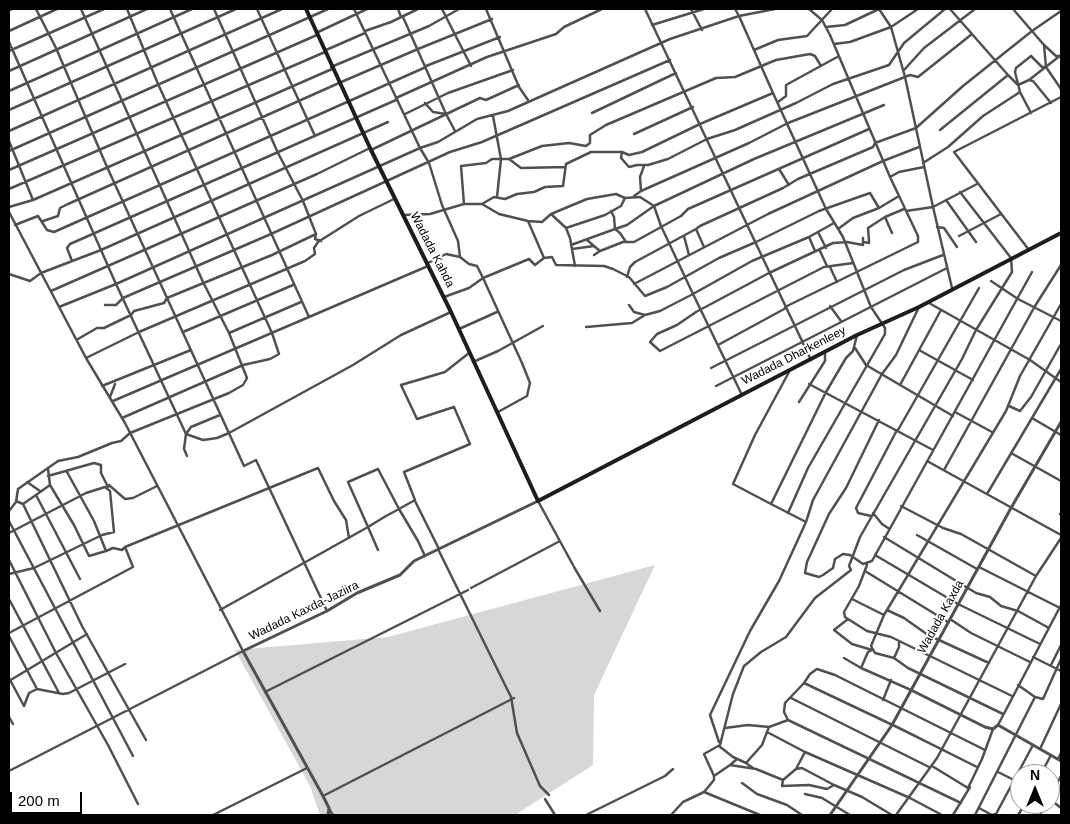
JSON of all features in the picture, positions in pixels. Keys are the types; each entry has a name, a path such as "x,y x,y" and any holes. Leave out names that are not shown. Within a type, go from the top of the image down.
{"main road":[{"name":"Wadada Kahda","path":"306,9 370,149 444,297 538,501"},
{"name":"Wadada Dharkenleey","path":"538,501 742,394 825,354 857,335 928,302 1061,233"}],"street":[{"path":"36,9 56,48 107,167 244,466 256,460 328,610"},
{"path":"9,31 56,9"},
{"path":"9,511 14,508 18,490 58,461 85,455 112,442 121,441 130,433 178,416 246,382 247,376 236,348 203,282 168,200 121,101 93,32 81,9"},
{"path":"9,51 104,9"},
{"path":"122,418 243,365 270,359 279,354 272,333 241,267 228,233 211,201 165,101 127,9"},
{"path":"9,71 56,48 146,9"},
{"path":"170,9 308,317"},
{"path":"9,91 63,65 192,9"},
{"path":"214,9 278,153 303,201 316,234 315,239 321,240"},
{"path":"9,110 236,9"},
{"path":"257,9 315,136"},
{"path":"9,131 282,9"},
{"path":"10,150 328,9"},
{"path":"354,9 390,82 396,99 429,163 444,210 458,241 460,257"},
{"path":"9,170 278,52 368,9"},
{"path":"398,9 455,132"},
{"path":"9,189 284,68 325,52 418,9"},
{"path":"442,9 471,66"},
{"path":"9,207 33,200 411,34 459,9"},
{"path":"486,9 500,37 518,85 528,100"},
{"path":"72,261 67,248 70,244 240,168 356,119 374,108 471,66 487,57 556,34 564,27 602,9"},
{"path":"646,9 811,360"},
{"path":"691,9 702,30"},
{"path":"652,25 693,14 704,9"},
{"path":"735,9 826,209 844,242 871,307 885,328 885,334 844,402 808,468 788,513"},
{"path":"59,307 116,284 303,201 455,132 477,119 493,116 662,43 739,16 775,9"},
{"path":"718,345 786,307 857,274 918,242 918,236 875,143 834,44 822,20 809,9"},
{"path":"754,50 778,40 807,36 832,9"},
{"path":"826,27 846,24 879,9 891,27 905,78 943,256 952,288"},
{"path":"834,44 850,42 891,27 918,9"},
{"path":"622,152 621,158 630,167 644,166 668,159 707,139 735,130 848,78 889,65 904,43 945,9"},
{"path":"950,9 1018,85"},
{"path":"903,71 910,61 924,48 975,9"},
{"path":"1013,9 1044,45 1056,56 1061,56"},
{"path":"627,277 630,267 635,262 696,229 798,179 873,147 875,143 916,128 1032,31 1061,11"},
{"path":"42,221 58,216 60,208 226,135 262,116 492,19"},
{"path":"634,196 641,191 715,156 749,143 788,123 905,78 918,77 972,34"},
{"path":"15,225 38,216 47,230 54,232 86,216 462,50 500,37"},
{"path":"9,42 57,149 70,183 186,434 203,440 218,438 229,433 353,365 401,335 451,312"},
{"path":"1044,45 1046,67 1061,89"},
{"path":"464,204 461,166 509,159 542,146 569,143 586,146 590,144 590,134 685,91 691,91 716,78 735,77 789,56 810,54 815,56 821,66"},
{"path":"778,102 786,96 786,85 839,56"},
{"path":"1031,113 1020,92 1016,68 1031,56 1042,67 1046,67"},
{"path":"1018,85 1029,80 1061,56"},
{"path":"105,305 116,305 123,298 271,234 450,152 482,142 670,60"},
{"path":"405,114 440,97 513,70"},
{"path":"592,113 677,73"},
{"path":"940,130 1008,75"},
{"path":"1029,80 1051,103"},
{"path":"51,290 220,217 480,98 486,100 518,85"},
{"path":"923,163 948,147 991,110 1020,92"},
{"path":"402,215 430,214 464,204 482,204 497,197 505,199 517,194 534,192 545,187 563,186 565,167 570,161 591,152 622,152 629,155 642,152 700,124 773,93"},
{"path":"1029,250 954,152 1061,97"},
{"path":"426,103 434,112 446,114"},
{"path":"571,245 628,225 654,206 794,140 884,105"},
{"path":"634,134 693,107"},
{"path":"493,116 501,159 497,197"},
{"path":"9,274 30,281 41,273 101,250 286,169 338,144 364,135 388,122"},
{"path":"594,255 626,242 634,242 681,216 688,209 707,203 731,190 869,129"},
{"path":"9,141 10,150 19,165 33,200"},
{"path":"634,284 747,225 818,191 876,166 883,161 919,148"},
{"path":"509,159 521,168 565,167"},
{"path":"641,191 640,177 644,166"},
{"path":"890,177 899,172 924,167"},
{"path":"779,169 789,185"},
{"path":"853,264 829,266 660,351 650,342 657,334 769,273 820,251 833,243 844,242 861,245 864,242 869,243 868,228 885,217 906,210 933,207 977,184"},
{"path":"719,742 744,666 761,652 786,637 815,598 850,570 849,566 860,536 936,405 976,330 1012,272 1011,258 986,223 960,192"},
{"path":"444,297 469,288 483,278 529,259 535,265 544,258 552,257 556,265 604,266 627,277 645,296 729,253 826,209 870,193 878,208"},
{"path":"482,204 499,214 528,222 542,222 551,214 587,199 607,195 616,194 625,198 640,197 654,206 660,226 742,394"},
{"path":"838,230 853,218 878,208 899,196"},
{"path":"86,358 138,332 311,257 315,254 315,245 321,240 360,216 395,198"},
{"path":"566,228 621,206 625,198"},
{"path":"946,200 976,242"},
{"path":"611,211 614,217 615,229 626,242"},
{"path":"9,212 78,339 86,358 113,401 130,433 242,651 130,711 9,771"},
{"path":"551,214 566,228 575,266"},
{"path":"959,236 1001,214"},
{"path":"885,217 892,233"},
{"path":"528,222 544,258"},
{"path":"586,327 632,323 645,315 660,312 762,257 834,223"},
{"path":"937,227 944,228 957,247"},
{"path":"696,229 704,247"},
{"path":"818,232 826,248"},
{"path":"78,339 97,328 104,328 131,316 134,311 164,303 167,298 316,234"},
{"path":"684,236 689,255"},
{"path":"809,236 815,252"},
{"path":"862,238 864,242"},
{"path":"587,240 600,252"},
{"path":"572,249 594,246"},
{"path":"820,251 837,282"},
{"path":"113,401 161,382 428,265 446,254 460,257 469,264 477,266 530,384 527,396 498,412"},
{"path":"711,368 794,324 920,262 943,256"},
{"path":"944,470 1013,350 1035,306 1061,265"},
{"path":"716,386 947,268"},
{"path":"1012,696 987,685 980,679 877,632 867,631 845,617 844,612 852,599 866,565 875,555 888,528 953,416 1032,272"},
{"path":"991,281 1018,299 1035,306 1061,321"},
{"path":"183,332 293,285"},
{"path":"888,528 872,515 858,514 856,508 897,430 979,288"},
{"path":"229,333 301,302"},
{"path":"928,302 1030,360 1061,382"},
{"path":"872,650 871,646 884,615 1008,406 1015,386 1061,304"},
{"path":"629,305 634,312 645,315"},
{"path":"830,306 841,322"},
{"path":"719,746 710,715 750,631 779,581 806,522 813,500 863,412 882,374 896,355 919,306"},
{"path":"900,385 941,310"},
{"path":"459,329 497,312"},
{"path":"473,362 512,344 543,326"},
{"path":"771,504 826,392 846,358 855,348 857,335"},
{"path":"1008,406 1020,411 1031,397 1061,344"},
{"path":"855,348 866,365 953,416"},
{"path":"102,386 116,382 153,364 191,350"},
{"path":"920,350 973,380"},
{"path":"469,353 445,372 401,384 417,419 454,407 470,444 404,472 458,593 512,699 518,733 530,766 537,775 540,786 549,795"},
{"path":"799,402 825,361 825,354"},
{"path":"987,494 1061,368"},
{"path":"788,372 755,435 733,484 806,522"},
{"path":"110,397 116,382"},
{"path":"809,384 933,450"},
{"path":"955,412 970,422 992,432"},
{"path":"187,456 184,449 186,434 191,427 221,414"},
{"path":"1032,418 1061,435"},
{"path":"866,565 846,554 838,556 833,568 819,577 805,573 807,562 829,514 846,488 879,420"},
{"name":"Wadada Kaxda","path":"830,815 892,725 1011,508 1061,422"},
{"path":"1011,453 1061,481"},
{"path":"896,815 910,798 942,750 1036,576 1061,537 927,461"},
{"path":"9,574 34,568 100,536 114,532 113,506 108,487 101,473 101,466 96,464 48,476"},
{"path":"48,468 50,485 74,525 89,556 113,548 122,550 177,525 318,468 334,501 346,520 350,538"},
{"path":"378,550 348,482 378,469 425,556"},
{"path":"67,471 106,551"},
{"path":"27,482 40,491"},
{"path":"23,504 50,485"},
{"path":"9,533 80,496 108,487 109,485 126,499 133,498 157,486"},
{"path":"36,495 80,579"},
{"path":"220,610 415,500"},
{"path":"16,501 23,504 30,522 87,634 146,740"},
{"path":"538,501 600,612"},
{"name":"Wadada Kaxda-Jaziira","path":"329,808 242,651 328,610 357,593 400,575 414,561 538,501"},
{"path":"901,506 937,525 961,534 1036,576"},
{"path":"9,521 133,756"},
{"path":"917,535 978,568 1060,606 998,725 993,729 970,786 962,803 953,815"},
{"path":"884,537 1001,606 1018,610 1049,628"},
{"path":"265,692 560,541"},
{"path":"37,689 9,635 24,625 133,567 125,547"},
{"path":"875,555 958,604 1009,627 1040,644"},
{"path":"9,560 56,653 98,726 138,804"},
{"path":"865,571 897,592 970,633 1030,662"},
{"path":"9,598 59,693"},
{"path":"852,599 884,615"},
{"path":"887,610 904,618 928,634 940,638 989,663"},
{"path":"848,618 834,630 852,644 894,658 1003,714"},
{"path":"87,634 9,680 24,706 29,694 37,689 69,693 124,664"},
{"path":"894,658 899,642"},
{"path":"1052,665 1061,645"},
{"path":"861,668 868,652 872,650"},
{"path":"1033,657 1061,671"},
{"path":"844,658 960,716 993,729"},
{"path":"1018,685 1034,697 1043,699 1061,660"},
{"path":"962,803 788,720 784,712 785,703 810,674 817,669 836,675 985,750"},
{"path":"883,700 891,680"},
{"path":"804,683 977,768"},
{"path":"975,815 1034,697"},
{"path":"791,698 931,766 963,786 968,788 970,786"},
{"path":"323,796 512,699"},
{"path":"1040,749 1061,704"},
{"path":"1056,714 1061,717"},
{"path":"9,717 13,724"},
{"path":"725,728 748,724 770,727 788,720"},
{"path":"998,725 1060,760 1061,753"},
{"path":"746,763 762,745 770,727"},
{"path":"767,732 805,752 858,774 942,815"},
{"path":"1023,764 1033,745"},
{"path":"719,746 737,759 783,780"},
{"path":"671,815 683,802 704,792 714,780 704,754 719,746"},
{"path":"805,752 796,769 783,780 782,786 809,785 826,789 834,785"},
{"path":"1046,764 1051,755"},
{"path":"714,776 737,759"},
{"path":"730,765 756,769"},
{"path":"213,815 307,768"},
{"path":"796,769 802,768 846,791 862,797 892,815"},
{"path":"586,815 665,776 673,769"},
{"path":"998,772 1010,778"},
{"path":"742,783 757,794 786,805 802,815"},
{"path":"979,808 992,815 996,814 1010,788"},
{"path":"704,792 760,815"},
{"path":"805,794 822,798 850,815"},
{"path":"545,799 555,815"},
{"path":"328,815 329,808"},
{"path":"329,808 333,815"}],"shaded area":[{"path":"655,565 594,695 593,765 515,815 320,815 310,786 235,650 388,637"}]}
